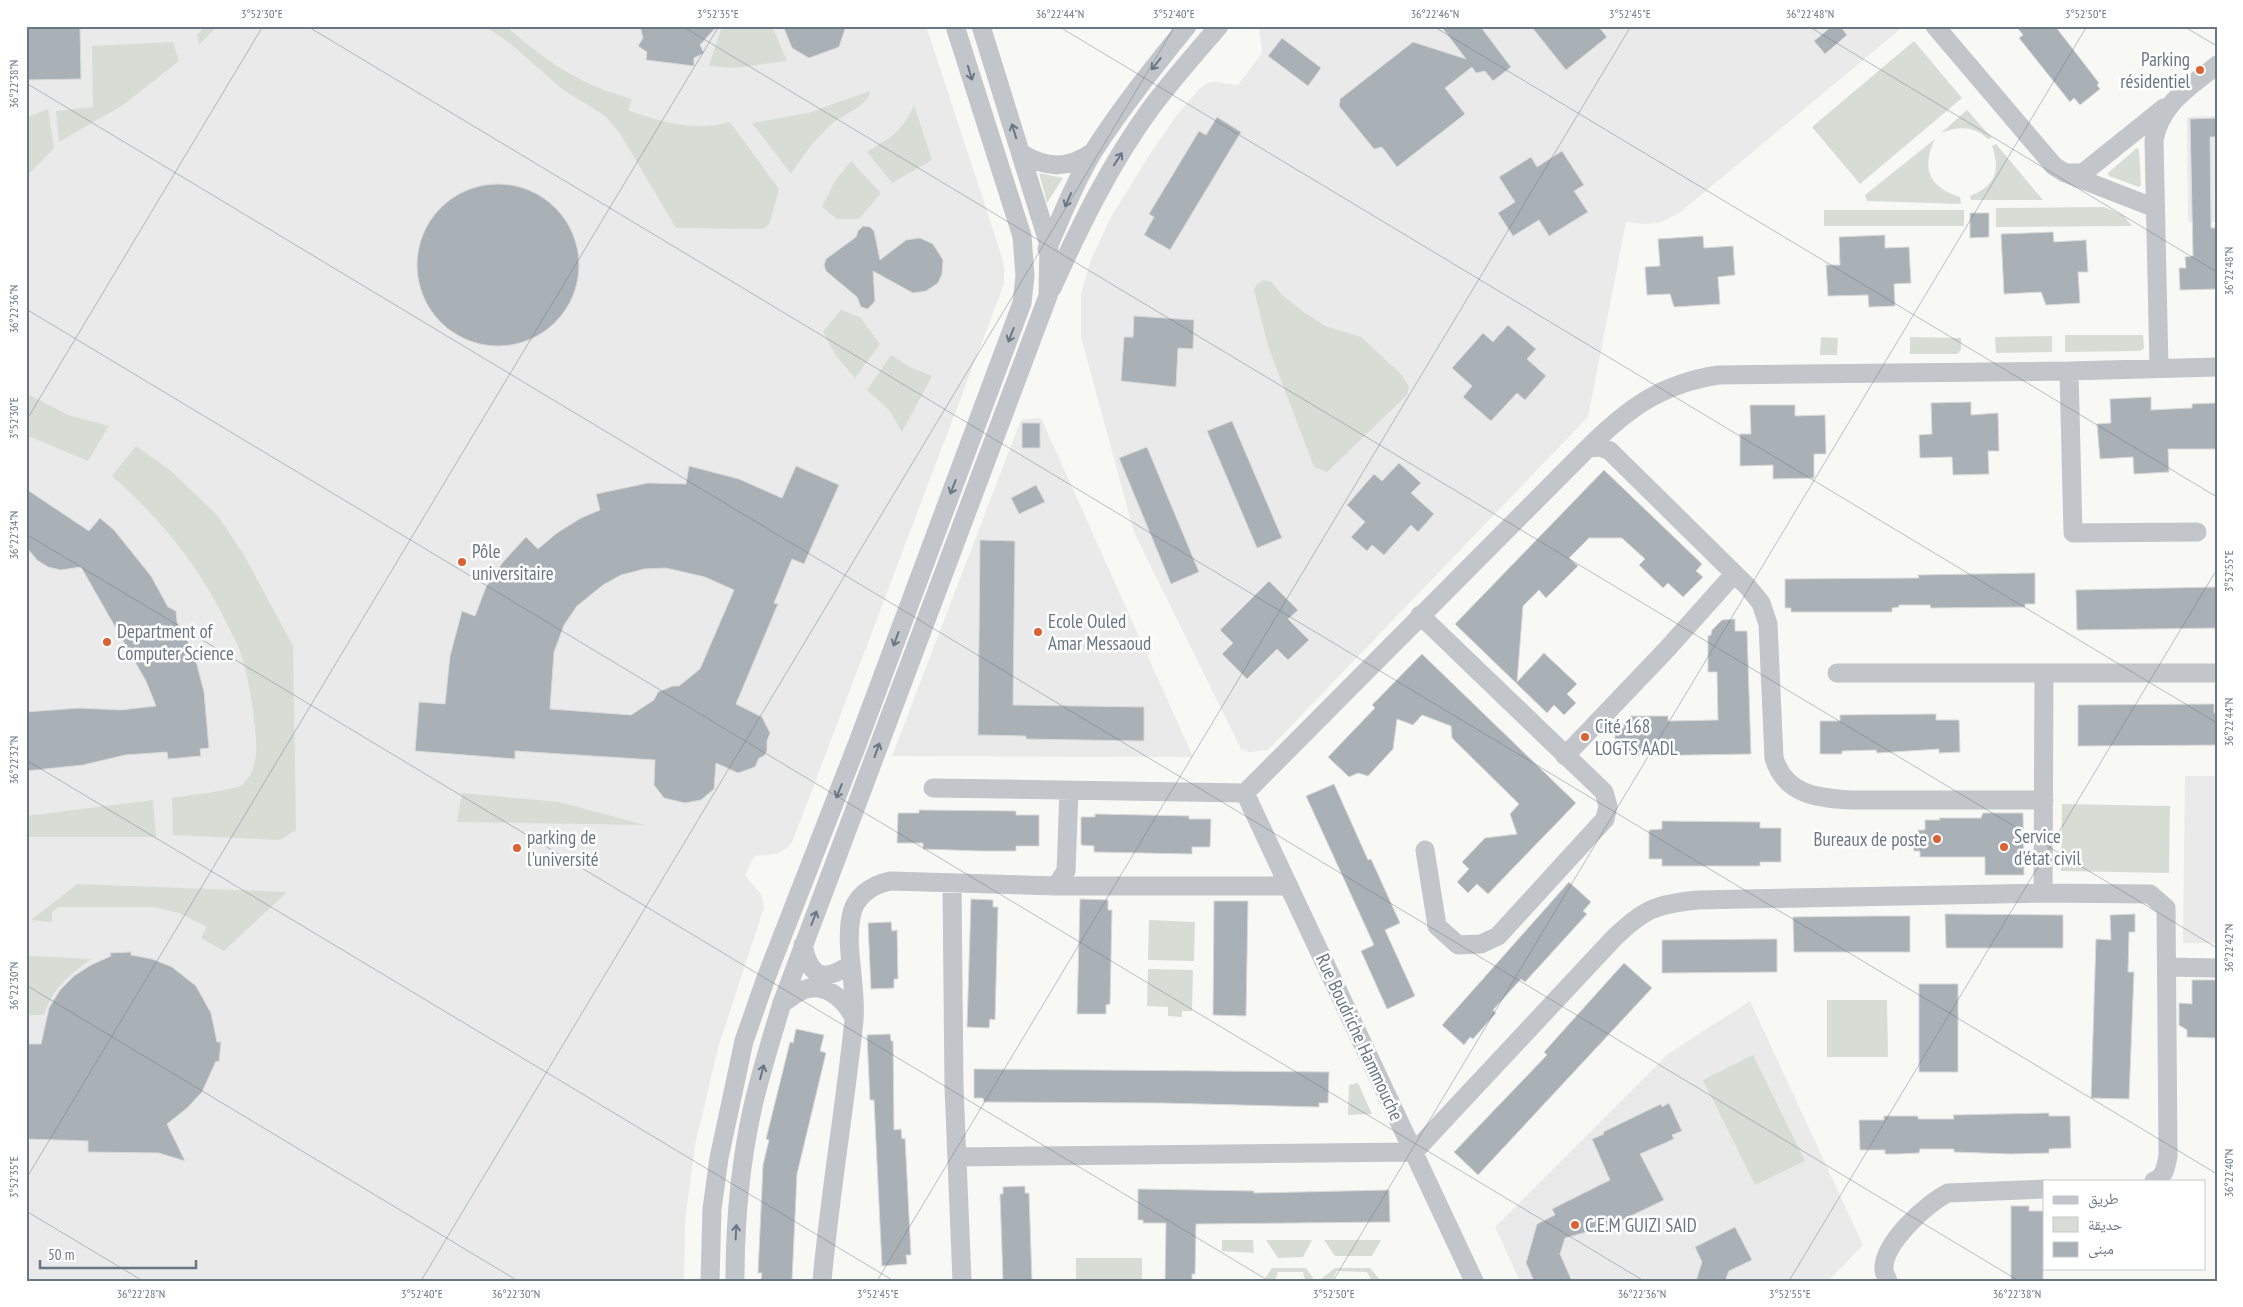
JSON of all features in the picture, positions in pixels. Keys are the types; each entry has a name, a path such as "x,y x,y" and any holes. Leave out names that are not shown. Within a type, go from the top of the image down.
{"street":[{"path":"955,26 1022,236 1025,276 1022,303"},
{"path":"981,26 1049,245 1048,296"},
{"path":"710,1281 712,1208 719,1158 744,1042 766,978 858,742 1022,303 1070,194 1094,152 1143,81 1186,26"},
{"path":"735,1281 737,1204 747,1140 753,1106 782,1003 1048,296 1082,222 1109,174 1151,109 1219,26"},
{"path":"1935,26 2054,166 2065,174 2155,208"},
{"path":"2065,174 2083,173 2217,65"},
{"path":"2159,368 2154,140 2157,124 2171,102"},
{"path":"1021,154 1034,162 1050,166 1065,166 1080,161 1094,152"},
{"path":"1022,236 1036,244 1049,245 1062,241 1082,222"},
{"path":"933,788 1245,793 1420,615 1620,417 1637,404 1662,390 1689,380 1718,375 2069,371 2217,367"},
{"path":"2069,371 2073,533 2197,532"},
{"path":"1610,451 1609,440 1620,417"},
{"path":"1588,448 1601,447 1610,451 1754,594 1765,612 1768,624 1774,758 1782,777 1791,786 1812,794 1844,799 2044,800"},
{"path":"1565,756 1668,648 1734,574"},
{"path":"1420,615 1604,792 1608,806 1605,819 1498,936 1481,944 1458,945 1437,926 1425,850"},
{"path":"1837,673 2217,673"},
{"path":"2044,674 2044,893"},
{"path":"1056,886 1066,871 1069,791"},
{"name":"Rue Boudriche Hammouche","path":"1245,793 1474,1281"},
{"path":"782,1003 804,990 832,984 851,964 850,917 857,901 878,883 890,881 1056,886 1289,886"},
{"path":"952,883 957,1157 962,1281"},
{"path":"957,1157 1414,1152 1614,938 1636,917 1659,905 1698,900 2044,893 2150,894 2166,908 2168,967 2168,1156 2165,1172 2156,1180"},
{"path":"803,945 806,959 816,973 832,984 854,1018"},
{"path":"822,1281 833,1170 854,1018 848,1006 829,991 838,973 851,964"},
{"path":"2168,967 2217,968"},
{"path":"1885,1277 1888,1251 1898,1236 1938,1198 1948,1193 2043,1189"}],"shaded area":[{"name":"Pôle universitaire","path":"26,26 926,26 1001,254 1004,267 1004,284 793,840 787,848 776,854 754,856 745,875 761,894 764,907 718,1048 695,1145 685,1221 684,1281 26,1281"},
{"path":"1259,26 1904,26 1678,214 1658,223 1626,222 1588,417 1268,750 1249,752 1241,749 1134,532 1081,337 1081,293 1091,260 1111,217 1150,154 1177,115 1200,88 1208,83 1215,82 1238,85 1262,53"},
{"path":"2217,116 2217,222 2188,222 2187,117"},
{"name":"Ecole Ouled Amar Messaoud","path":"1041,418 1193,757 892,756 1021,420"},
{"path":"2185,776 2217,776 2217,943 2183,943"},
{"path":"1750,1001 1863,1245 1828,1281 1520,1281 1495,1227 1668,1054"}],"green space":[{"path":"205,26 217,26 199,45 197,35"},
{"path":"485,26 506,26 549,61 564,70 596,87 632,99 628,110 665,122 691,126 717,125 730,122 779,189 769,225 763,229 676,228 619,132 605,116 562,89 511,44"},
{"path":"722,26 772,26 787,61 735,68 709,66"},
{"path":"1914,41 1962,98 1860,184 1812,127"},
{"path":"173,42 179,61 123,105 59,142 56,111 93,107 92,46"},
{"path":"870,91 869,96 861,105 833,123 821,135 805,153 791,174 752,123 808,113"},
{"path":"914,105 932,160 892,183 867,152 901,127"},
{"path":"48,109 54,148 26,177 26,118"},
{"path":"1967,110 1992,138 1988,139 1966,128 1941,133"},
{"path":"1935,139 1929,159 1931,175 1941,188 1960,197 1961,204 1867,201 1865,195"},
{"path":"1996,144 2043,200 1971,200 1970,196 1985,187 1994,177 1996,163 1992,146"},
{"path":"2137,148 2139,150 2141,185 2139,187 2109,176 2108,173"},
{"path":"851,161 881,193 859,219 837,219 822,207 835,181"},
{"path":"1039,173 1063,178 1047,203"},
{"path":"2104,207 2123,215 2132,226 1996,227 1996,208"},
{"path":"1824,210 1964,210 1964,226 1824,226"},
{"path":"1263,280 1272,282 1282,295 1325,326 1361,337 1401,374 1409,387 1407,395 1327,472 1314,467 1268,346 1254,290 1257,284"},
{"path":"841,310 860,317 880,344 855,378 836,356 823,332"},
{"path":"2065,335 2143,335 2144,348 2140,351 2065,352"},
{"path":"2052,336 2052,352 1996,353 1995,337"},
{"path":"1821,337 1838,338 1837,355 1820,355"},
{"path":"1910,337 1961,338 1961,350 1957,354 1910,354"},
{"path":"891,355 910,367 932,376 902,432 890,411 867,390"},
{"path":"26,393 68,415 109,426 88,461 26,435"},
{"path":"136,446 170,470 218,516 244,555 293,646 296,830 280,840 173,835 172,798 220,791 242,785 252,771 256,755 256,737 251,696 242,657 217,604 178,545 147,509 112,476"},
{"path":"462,793 559,802 645,825 457,822"},
{"path":"153,800 156,837 26,837 26,816"},
{"path":"2062,804 2170,806 2169,873 2061,871"},
{"path":"77,884 287,892 224,951 201,938 207,927 179,913 153,907 58,907 52,913 52,922 31,920"},
{"path":"1149,920 1195,922 1194,961 1148,960"},
{"path":"26,957 91,959 76,970 57,990 44,1015 26,1015"},
{"path":"1148,969 1193,970 1192,1011 1182,1011 1182,1017 1168,1016 1168,1007 1147,1006"},
{"path":"1827,1000 1887,1000 1888,1057 1827,1057"},
{"path":"1753,1055 1805,1161 1755,1185 1703,1080"},
{"path":"1358,1083 1372,1114 1348,1115 1349,1085"},
{"path":"1222,1240 1253,1240 1254,1253 1222,1251"},
{"path":"1266,1240 1312,1240 1303,1257 1278,1258"},
{"path":"1324,1240 1381,1240 1372,1256 1335,1256"},
{"path":"1076,1258 1142,1258 1142,1281 1076,1281"},
{"path":"1272,1268 1306,1268 1315,1281 1305,1280 1303,1272 1278,1272 1275,1281 1264,1280"},
{"path":"1335,1268 1370,1268 1381,1281 1372,1281 1367,1272 1337,1271 1332,1281 1320,1280"}],"building":[{"path":"640,26 717,26 700,45 704,53 694,58 694,66 646,60 647,52 638,46 643,38"},
{"path":"783,26 846,26 839,47 809,58 792,48"},
{"path":"1441,26 1480,26 1511,67 1493,81 1485,71 1476,73 1472,67 1445,88 1465,114 1397,167 1382,147 1374,149 1339,106 1340,99 1413,42 1466,59"},
{"path":"1531,26 1598,26 1607,37 1566,70"},
{"path":"1832,26 1840,26 1847,35 1825,54 1814,41"},
{"path":"2016,26 2055,26 2099,83 2097,85 2100,89 2080,105 2074,98 2070,102 2019,38 2023,35"},
{"path":"80,27 81,79 26,80 26,28"},
{"path":"1282,38 1321,68 1308,86 1268,56"},
{"path":"1217,117 1241,132 1170,250 1144,235 1154,217 1149,214 1199,131 1206,135"},
{"path":"2217,118 2217,137 2210,137 2211,228 2215,228 2217,237 2217,289 2180,290 2179,268 2186,268 2185,257 2193,256 2190,119"},
{"path":"1562,151 1584,185 1574,191 1588,212 1549,236 1539,220 1513,236 1498,213 1515,202 1499,177 1531,157 1537,167"},
{"path":"506,184 529,190 549,202 561,214 576,241 579,265 576,289 573,296 561,316 549,328 522,343 490,346 467,340 447,328 435,316 420,289 417,257 423,234 435,214 447,202 474,187"},
{"path":"1970,213 1989,213 1989,237 1970,238"},
{"path":"863,226 870,227 874,231 880,260 906,240 920,238 933,244 943,260 942,274 938,283 926,291 913,293 873,271 875,301 868,309 861,307 857,297 826,271 824,265 826,259 856,237 858,231"},
{"path":"2053,232 2054,242 2086,240 2088,272 2078,272 2080,303 2046,305 2041,292 2004,294 2001,234"},
{"path":"1885,235 1885,248 1909,247 1911,283 1894,284 1895,306 1869,307 1868,295 1828,296 1826,265 1840,265 1839,237"},
{"path":"1703,236 1704,248 1733,246 1735,275 1718,277 1720,304 1674,307 1670,294 1647,295 1645,267 1660,266 1658,239"},
{"path":"1134,316 1194,320 1193,349 1178,348 1176,387 1121,381 1124,337 1133,337"},
{"path":"1508,325 1536,349 1527,359 1546,376 1525,400 1517,393 1491,421 1463,397 1472,386 1452,368 1483,333 1493,342"},
{"path":"2151,397 2151,410 2192,408 2192,404 2217,403 2217,449 2168,449 2169,472 2134,474 2133,457 2100,459 2097,424 2111,423 2110,399"},
{"path":"1971,402 1971,415 1998,413 1999,451 1988,451 1989,474 1953,475 1952,457 1920,458 1919,435 1932,434 1931,403"},
{"path":"1750,405 1795,405 1795,416 1825,415 1826,454 1814,454 1814,478 1773,479 1773,465 1740,466 1740,434 1751,434"},
{"path":"1232,421 1282,538 1257,548 1207,431"},
{"path":"1022,423 1040,423 1040,448 1022,448"},
{"path":"1147,447 1199,572 1171,584 1119,458"},
{"path":"1399,463 1421,483 1411,493 1434,514 1418,532 1411,525 1384,555 1372,545 1367,551 1351,537 1365,522 1347,505 1374,474 1382,481"},
{"path":"689,466 739,479 782,498 796,466 839,485 804,564 792,559 774,603 778,604 736,704 762,717 770,733 767,741 767,751 764,756 759,758 755,767 738,773 716,763 714,789 701,800 685,803 664,798 654,785 655,760 515,751 515,759 415,751 419,702 445,704 450,656 462,611 475,616 486,587 503,562 526,537 538,549 557,533 581,518 600,510 596,494 648,483 686,484","holes":["666,568 705,577 734,590 700,669 679,686 673,686 658,692 654,700 631,715 550,709 554,652 564,625 577,606 603,585 621,575 644,569"]},
{"path":"1604,470 1702,564 1696,571 1703,577 1683,597 1668,583 1663,588 1639,565 1645,559 1622,538 1589,538 1569,558 1578,566 1546,598 1539,590 1523,606 1517,682 1544,653 1577,684 1567,694 1576,703 1564,715 1554,705 1547,713 1455,624"},
{"path":"1036,485 1045,502 1019,514 1011,498"},
{"path":"26,489 89,531 100,518 114,530 151,576 168,607 176,611 177,622 194,653 204,692 209,748 200,749 201,756 168,759 167,752 125,755 83,765 26,771 26,712 80,708 121,710 156,706 146,681 81,567 61,570 48,567 37,560 28,549 26,545"},
{"path":"980,540 1015,541 1013,705 1144,707 1144,741 1026,739 1026,736 978,735"},
{"path":"2035,573 2035,604 2025,604 2025,607 1931,608 1930,605 1899,605 1899,607 1892,608 1892,612 1791,612 1791,608 1785,608 1785,579 1919,578 1918,575"},
{"path":"1269,581 1298,610 1288,619 1309,640 1288,660 1277,649 1247,679 1222,654 1233,643 1220,630"},
{"path":"2217,587 2217,628 2077,630 2076,590"},
{"path":"1735,619 1735,631 1747,631 1751,754 1626,756 1626,746 1615,747 1615,728 1624,728 1624,723 1630,723 1630,716 1668,716 1668,721 1718,720 1717,672 1708,672 1708,636 1711,635 1712,630 1722,620"},
{"path":"1422,654 1576,803 1488,894 1477,884 1468,893 1457,882 1469,869 1462,862 1485,838 1517,834 1510,814 1519,804 1452,738 1451,726 1422,715 1413,725 1397,719 1393,749 1368,776 1358,773 1349,777 1328,757 1375,708 1372,705"},
{"path":"2214,704 2214,713 2217,713 2217,745 2078,746 2078,705"},
{"path":"1936,714 1936,720 1959,720 1960,752 1939,753 1939,749 1877,753 1876,750 1842,751 1842,754 1820,754 1820,721 1840,721 1840,715"},
{"path":"1334,784 1368,860 1371,859 1400,923 1385,930 1415,996 1387,1009 1361,951 1374,945 1306,796"},
{"path":"919,810 1016,811 1016,815 1039,815 1039,846 1016,846 1016,851 982,851 923,849 923,843 897,843 898,813 919,813"},
{"path":"1983,813 2023,813 2024,875 1985,875 1985,857 1920,857 1920,851 1914,851 1913,834 1918,834 1918,830 1925,830 1925,820 1981,818"},
{"path":"1095,814 1189,816 1189,819 1211,819 1210,847 1192,847 1192,854 1094,852 1094,846 1081,845 1081,817 1095,817"},
{"path":"1662,821 1760,822 1760,828 1781,828 1781,862 1760,862 1760,866 1662,866 1662,859 1649,859 1649,830 1662,829"},
{"path":"1569,882 1591,902 1583,911 1587,914 1525,982 1521,979 1493,1010 1496,1013 1473,1039 1470,1037 1464,1045 1442,1025"},
{"path":"971,899 993,900 993,907 998,907 995,1020 990,1019 989,1028 967,1027"},
{"path":"1080,899 1108,900 1108,910 1112,910 1110,1004 1106,1005 1106,1014 1077,1014"},
{"path":"1214,901 1248,901 1246,1016 1213,1015"},
{"path":"1945,914 2063,915 2063,948 1946,948"},
{"path":"2135,914 2135,932 2129,932 2128,972 2134,972 2129,1099 2091,1098 2096,939 2111,940 2110,915"},
{"path":"1910,916 1910,952 1794,952 1793,917"},
{"path":"891,922 892,931 897,930 898,979 894,979 894,988 871,989 868,923"},
{"path":"1777,939 1777,972 1662,973 1662,940"},
{"path":"131,952 131,955 152,959 172,967 196,986 211,1013 217,1042 221,1042 219,1062 216,1061 202,1092 187,1108 167,1124 185,1161 159,1153 88,1152 88,1141 26,1139 26,1044 41,1044 49,1008 60,990 74,976 91,965 111,956 110,953"},
{"path":"1624,963 1652,988 1478,1175 1454,1152 1547,1055 1544,1052"},
{"path":"2192,980 2217,980 2217,1038 2187,1037 2187,1030 2179,1025 2179,1003 2192,1004"},
{"path":"1919,984 1958,984 1958,1072 1919,1072"},
{"path":"796,1029 824,1035 820,1051 826,1053 797,1174 792,1281 761,1281 762,1273 758,1273 763,1165 769,1140 766,1139 790,1042 793,1043"},
{"path":"890,1034 891,1041 893,1041 894,1130 901,1129 902,1139 905,1138 911,1255 906,1255 907,1264 882,1266 874,1100 870,1100 867,1035"},
{"path":"974,1069 1329,1072 1328,1103 1319,1103 1319,1107 1163,1103 984,1102 983,1098 974,1098"},
{"name":"C.E.M GUIZI SAID","path":"1669,1103 1682,1131 1672,1135 1674,1139 1640,1154 1664,1200 1612,1225 1565,1238 1560,1254 1572,1281 1534,1281 1526,1263 1537,1224 1555,1215 1552,1209 1610,1180 1592,1139 1661,1104 1662,1107"},
{"path":"2049,1113 2049,1116 2070,1116 2071,1148 2049,1149 2049,1153 2011,1154 1954,1152 1954,1149 1920,1149 1919,1153 1897,1154 1885,1154 1885,1150 1860,1150 1859,1120 1884,1120 1884,1116 1918,1116 1918,1119 1954,1119 1953,1115"},
{"path":"1025,1186 1025,1193 1029,1193 1032,1281 1003,1281 1000,1194 1003,1194 1003,1187"},
{"path":"1138,1189 1254,1191 1254,1193 1389,1190 1390,1222 1196,1224 1195,1274 1192,1274 1192,1281 1165,1281 1166,1223 1143,1223 1143,1220 1138,1220"},
{"path":"2011,1206 2029,1206 2029,1211 2043,1211 2043,1281 2011,1281"},
{"path":"1735,1227 1752,1260 1729,1271 1725,1281 1696,1281 1702,1262 1695,1247"}],"place":[{"name":"Parking résidentiel","path":"2200,70"},
{"name":"Pôle universitaire","path":"462,562"},
{"name":"Ecole Ouled Amar Messaoud","path":"1038,632"},
{"name":"Department of Computer Science","path":"107,642"},
{"name":"Cité 168 LOGTS AADL","path":"1585,737"},
{"name":"Bureaux de poste","path":"1937,839"},
{"name":"Service d'état civil","path":"2004,847"},
{"name":"parking de l'université","path":"517,848"},
{"name":"C.E.M GUIZI SAID","path":"1575,1225"}]}
